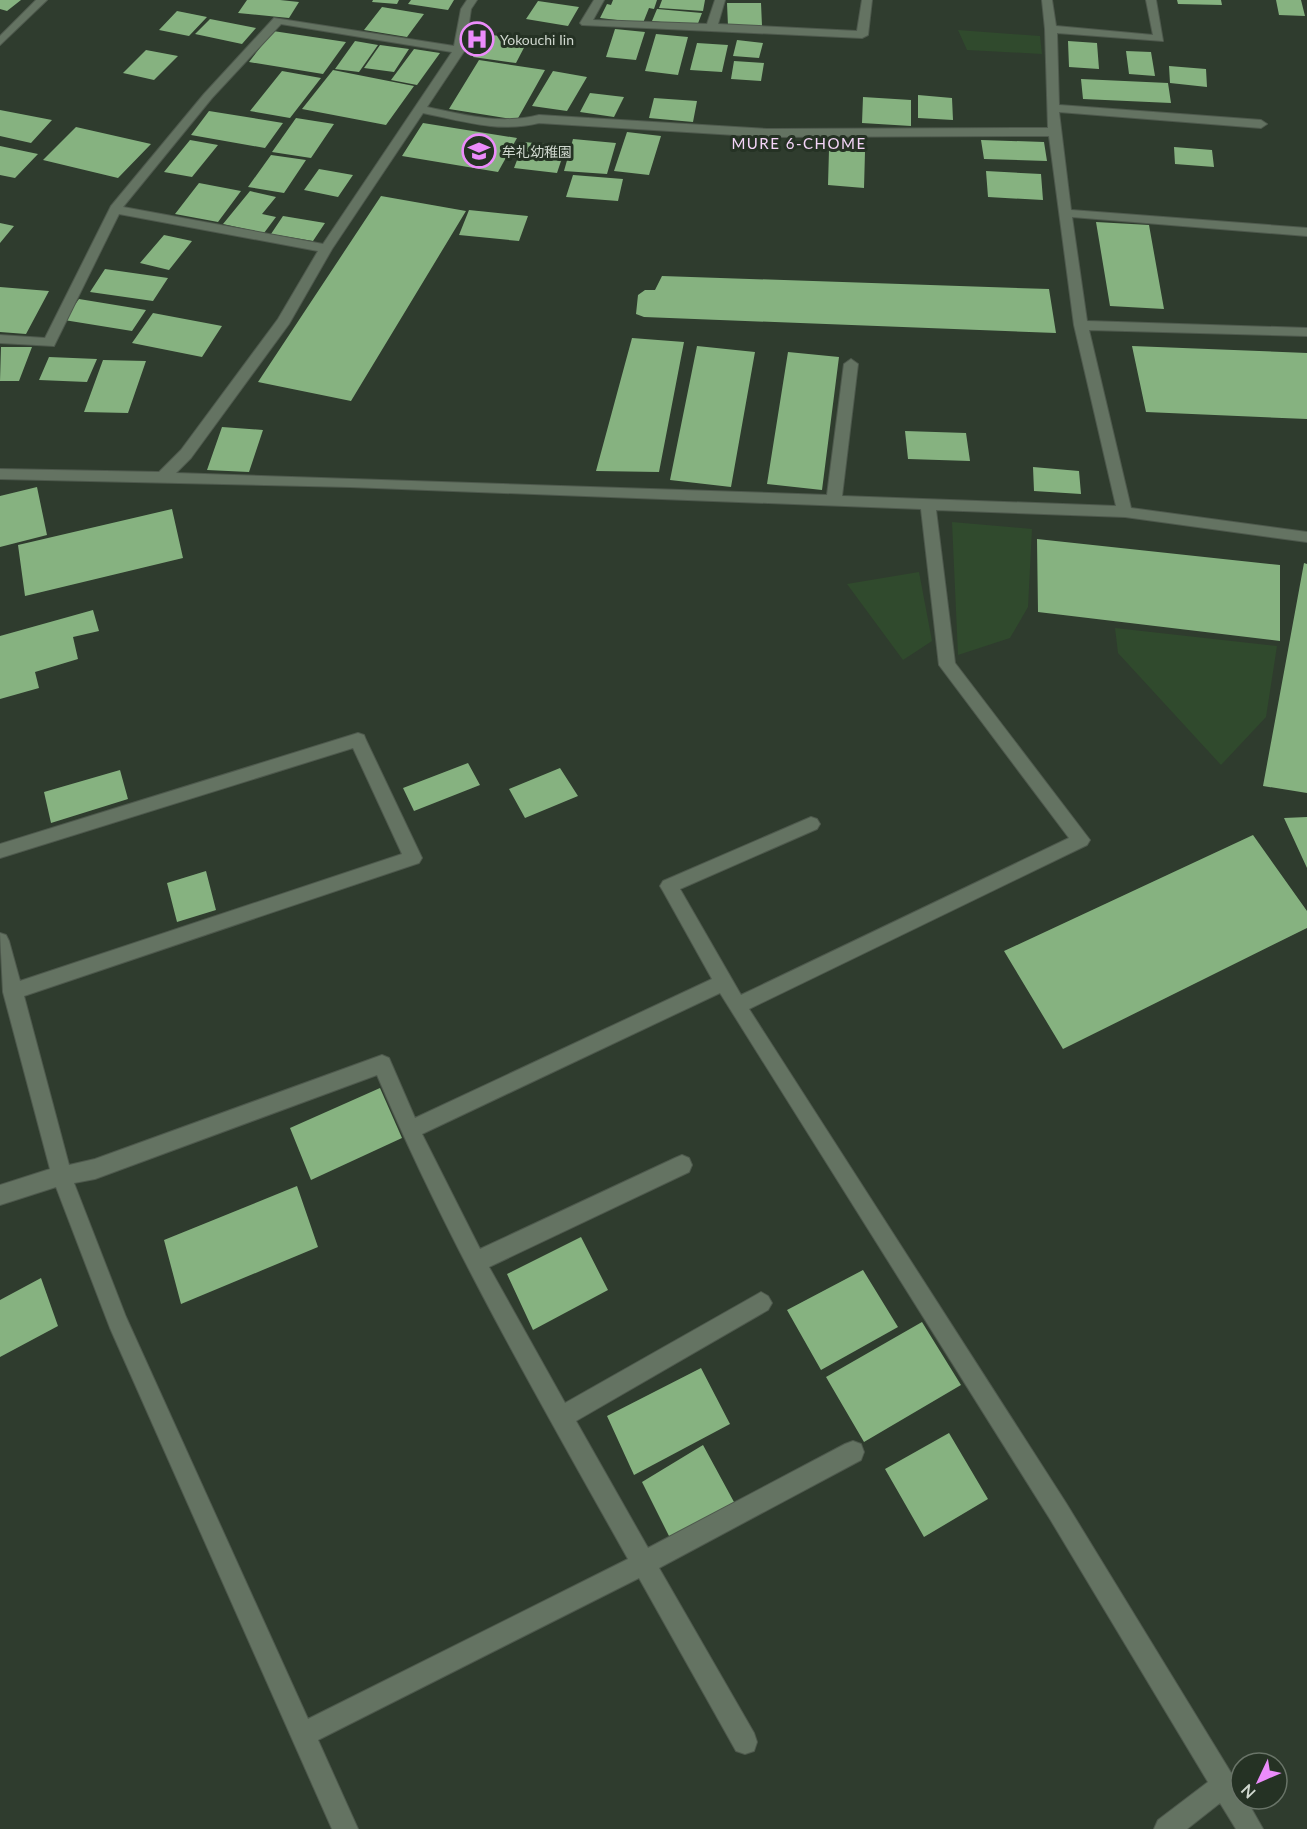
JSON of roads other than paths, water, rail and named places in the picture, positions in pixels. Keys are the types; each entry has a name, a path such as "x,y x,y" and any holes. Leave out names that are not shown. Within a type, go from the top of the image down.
{"street":[{"path":"0,42 42,0"},
{"path":"164,477 186,454 284,321 326,249 459,50 466,9 472,0"},
{"path":"599,0 586,23 862,35 867,0"},
{"path":"712,27 720,0"},
{"path":"1047,0 1051,29 1054,132 1081,325 1125,512"},
{"path":"1051,29 1159,39 1151,0"},
{"path":"0,339 49,343 115,209 201,105 278,20 459,50"},
{"path":"1054,108 1262,123"},
{"path":"419,110 502,124 562,120 767,133 1054,132"},
{"path":"115,209 326,249"},
{"path":"1064,213 1307,232"},
{"path":"1081,325 1307,332"},
{"path":"834,501 851,364"},
{"path":"0,474 694,494 928,506 1125,512 1307,537"},
{"path":"737,1006 1081,840 947,665 928,506"},
{"path":"0,851 358,740 413,858 12,992"},
{"path":"811,824 669,886 737,1006 1058,1511 1250,1829"},
{"path":"0,941 62,1177 122,1332 345,1829"},
{"path":"410,1130 723,983"},
{"path":"0,1195 95,1169 382,1064 410,1130 476,1262 746,1742"},
{"path":"476,1262 682,1165"},
{"path":"562,1417 761,1303"},
{"path":"303,1735 646,1562 853,1452"},
{"path":"1167,1829 1224,1785"}],"place":[{"name":"Yokouchi Iin","path":"477,39"},
{"name":"牟礼幼稚園","path":"479,151"}],"district":[{"name":"MURE 6-CHOME","path":"799,143"}]}
